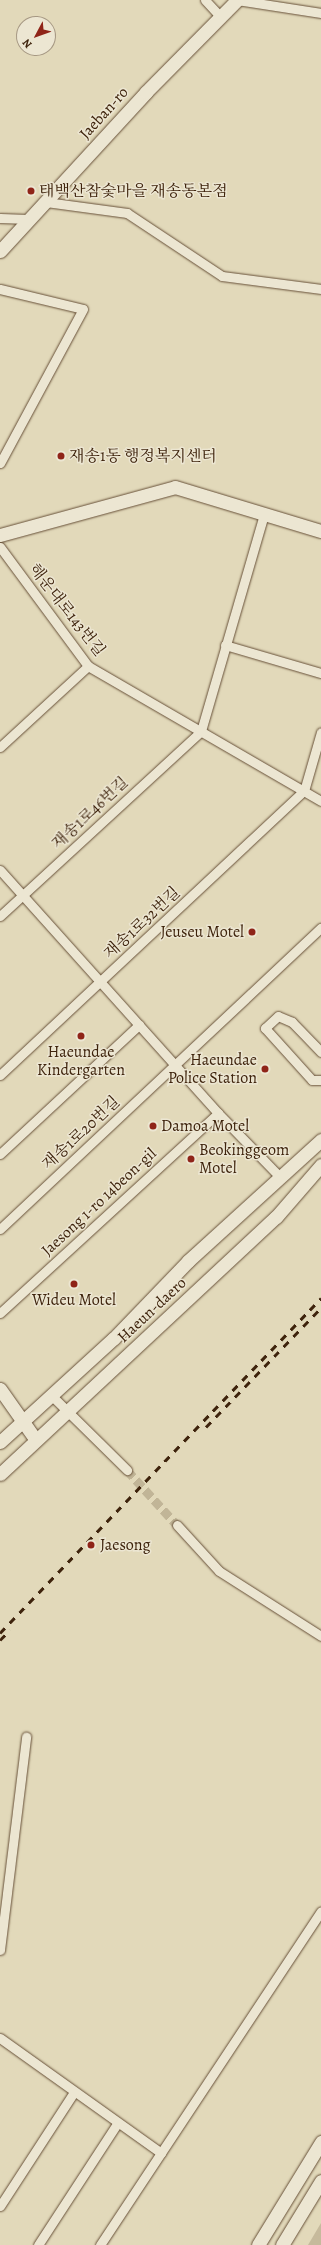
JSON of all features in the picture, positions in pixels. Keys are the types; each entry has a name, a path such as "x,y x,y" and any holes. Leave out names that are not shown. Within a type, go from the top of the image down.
{"main road":[{"name":"Jaeban-ro","path":"0,251 28,219 46,202 220,16 237,0"},
{"path":"0,535 175,487 321,531"},
{"name":"Haeun-daero","path":"0,1442 52,1395 280,1177 321,1140"},
{"name":"Haeun-daero","path":"0,1474 276,1217 321,1165"},
{"path":"0,1389 22,1423 36,1440"},
{"path":"258,2245 321,2142"},
{"path":"282,2245 321,2181"}],"street":[{"path":"205,0 220,16"},
{"path":"237,0 321,14"},
{"path":"46,202 126,213 222,276 321,289"},
{"path":"0,218 28,219"},
{"path":"0,289 83,309 0,463"},
{"path":"201,731 264,514"},
{"name":"해운대로143번길","path":"0,547 88,666 321,801"},
{"path":"225,645 321,673"},
{"path":"0,747 88,666"},
{"name":"재송1로46번길","path":"0,916 201,731"},
{"path":"304,791 321,732"},
{"name":"재송1로32번길","path":"0,1075 101,983 304,791"},
{"path":"0,870 218,1113 280,1177"},
{"name":"재송1로20번길","path":"0,1228 176,1066 321,928"},
{"path":"321,1052 292,1022 278,1016 265,1028 312,1080 321,1080"},
{"path":"0,1154 139,1026"},
{"name":"Jaesong 1-ro 14beon-gil","path":"0,1313 218,1113"},
{"path":"52,1395 127,1470"},
{"path":"177,1526 219,1571 321,1636"},
{"path":"0,1950 26,1737"},
{"path":"100,2245 321,1911"},
{"path":"1,2041 117,2124 161,2153"},
{"path":"0,2206 74,2092"},
{"path":"38,2245 117,2124"}],"shaded area":[{"path":"321,2223 321,2245 308,2245"}],"tunnel":[{"path":"127,1470 177,1525"}],"railway":[{"path":"0,1633 321,1298"},
{"path":"206,1427 321,1308"},
{"path":"0,1640 10,1630"}],"place":[{"name":"태백산참숯마을 재송동본점","path":"31,191"},
{"name":"재송1동 행정복지센터","path":"61,456"},
{"name":"Jeuseu Motel","path":"252,932"},
{"name":"Haeundae Kindergarten","path":"81,1036"},
{"name":"Haeundae Police Station","path":"265,1069"},
{"name":"Damoa Motel","path":"153,1126"},
{"name":"Beokinggeom Motel","path":"191,1159"},
{"name":"Wideu Motel","path":"74,1284"},
{"name":"Jaesong","path":"91,1545"}]}
